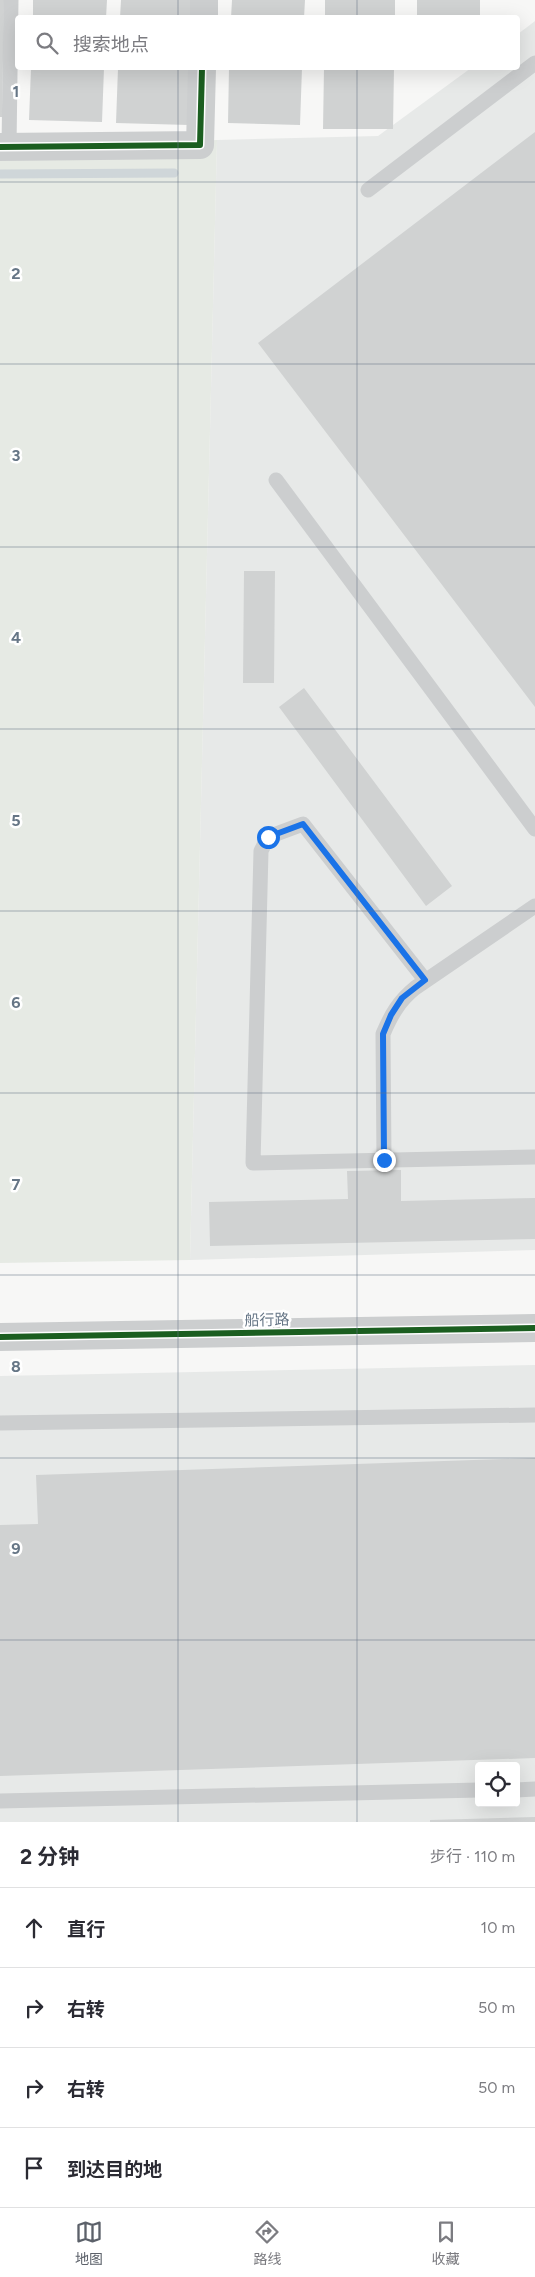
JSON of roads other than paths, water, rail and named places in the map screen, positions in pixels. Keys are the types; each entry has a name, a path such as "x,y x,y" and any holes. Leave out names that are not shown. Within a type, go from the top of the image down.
{"street":[{"path":"204,0 204,15"},
{"path":"5,147 200,145 202,70"},
{"name":"船行路","path":"0,1337 535,1328"}],"lane":[{"path":"5,147 11,0"},
{"path":"368,190 535,63"},
{"path":"276,480 535,829"},
{"path":"425,980 303,824 268,837 261,851 253,1163 535,1157"},
{"path":"384,1160 383,1034 391,1015 402,998 425,980 535,906"},
{"path":"0,1423 535,1415"},
{"path":"520,1790 535,1789"},
{"path":"0,1801 475,1790"}],"waterway":[{"path":"0,174 174,173"}]}
